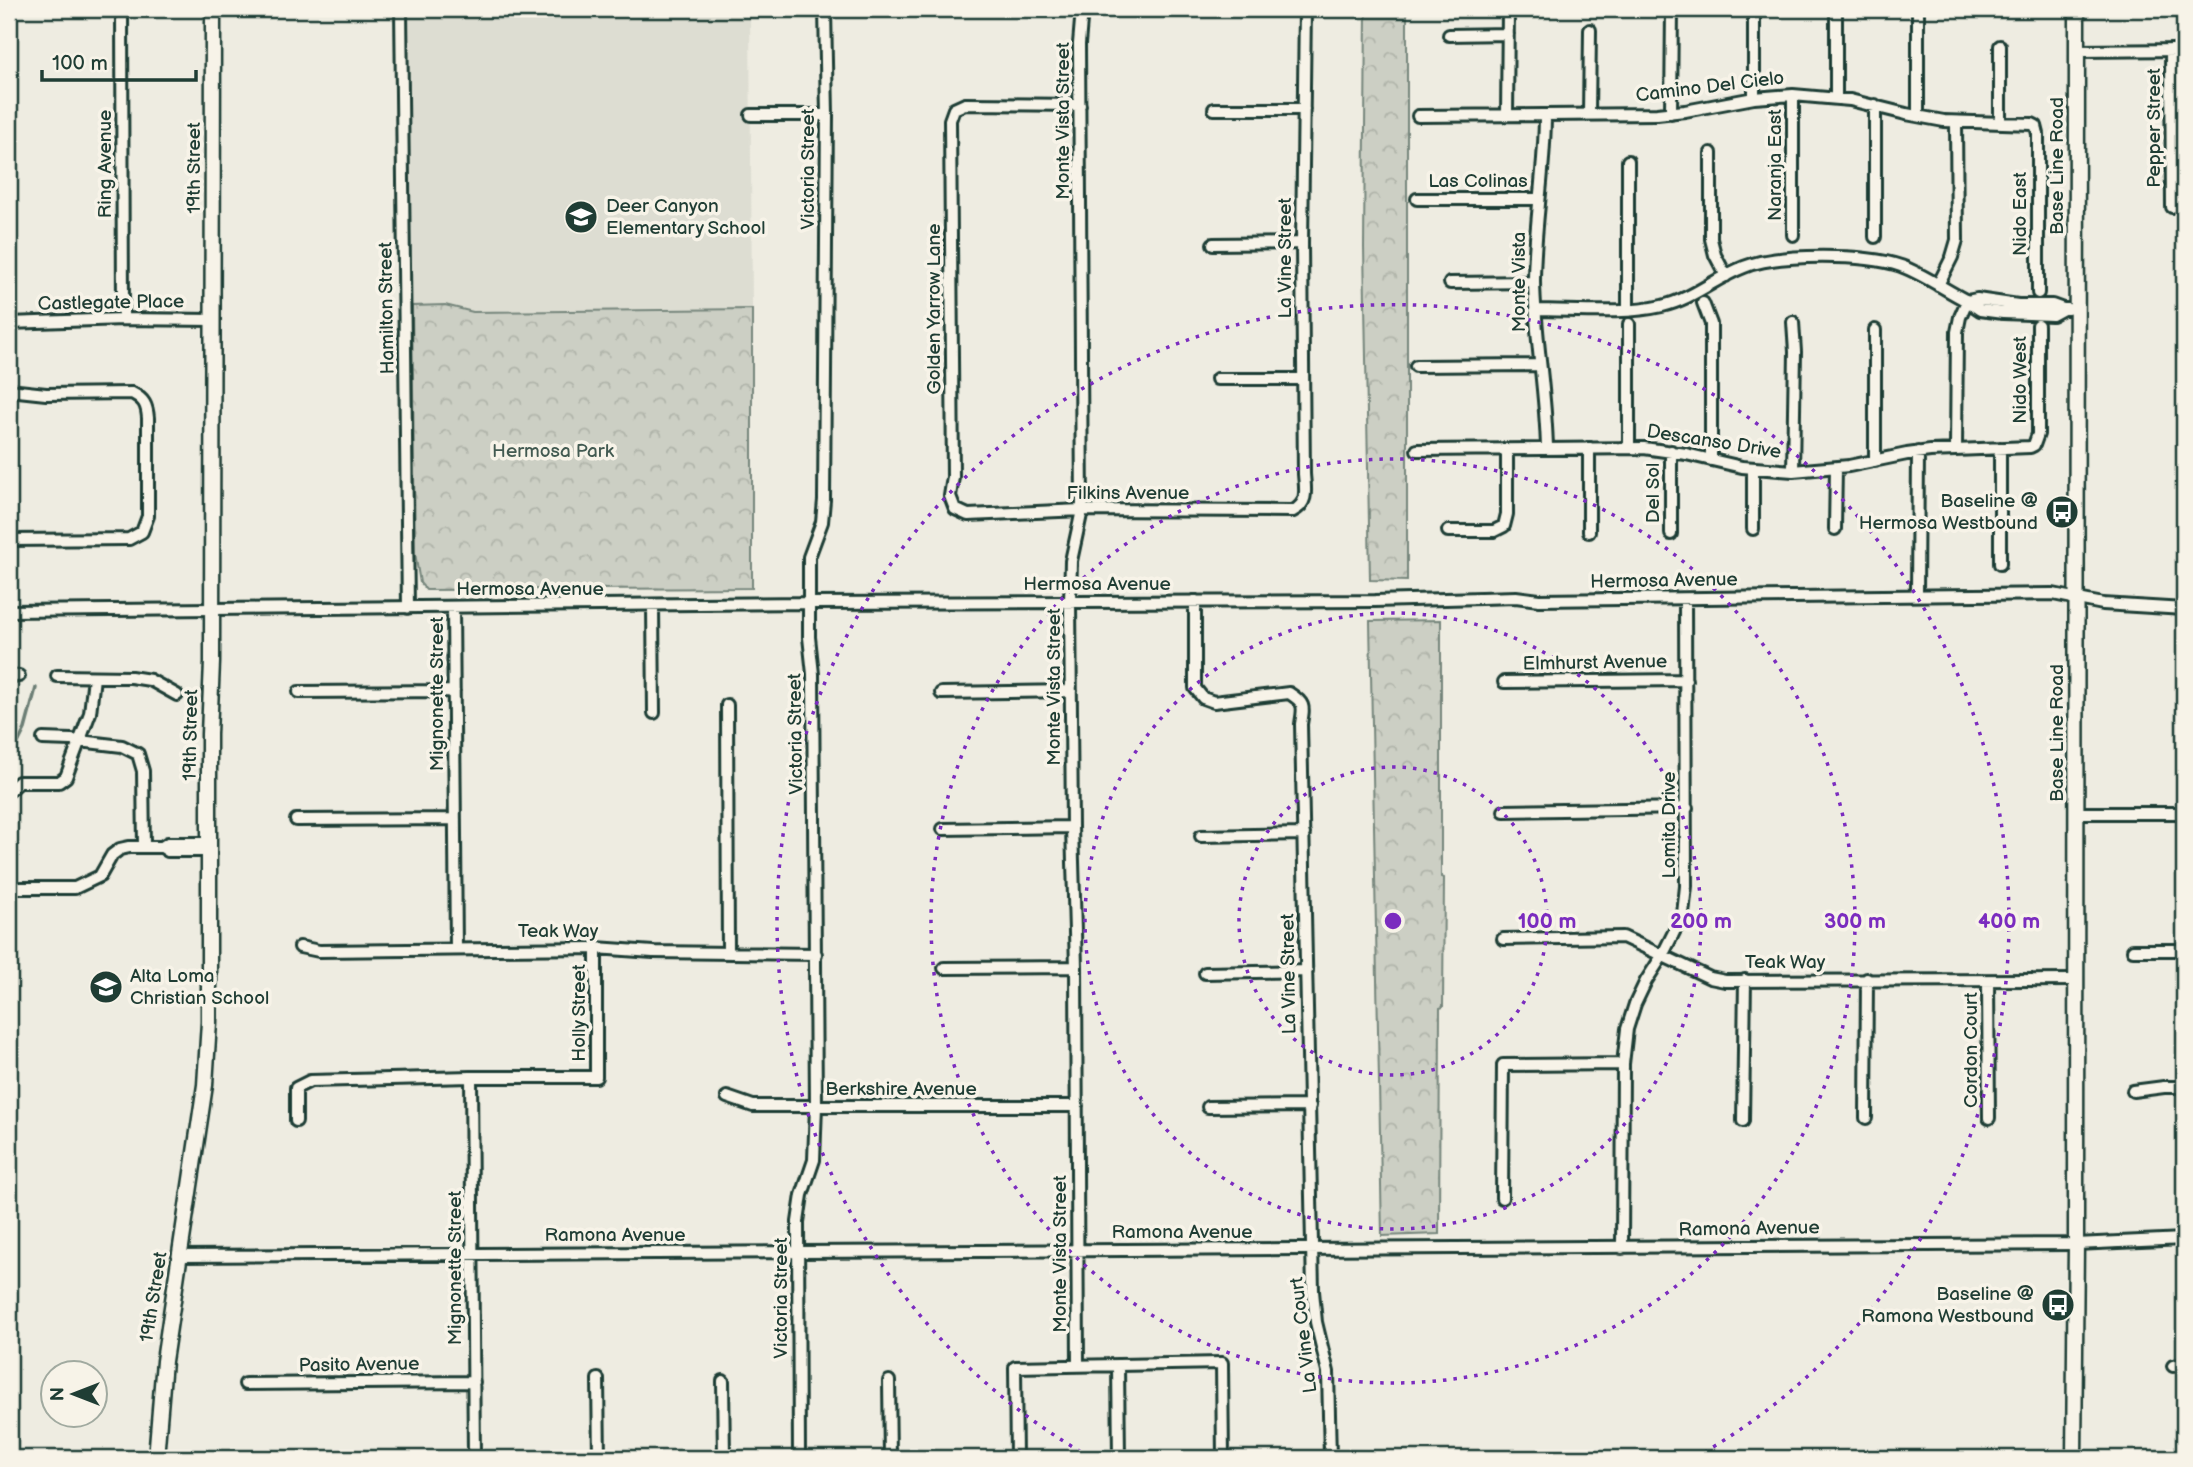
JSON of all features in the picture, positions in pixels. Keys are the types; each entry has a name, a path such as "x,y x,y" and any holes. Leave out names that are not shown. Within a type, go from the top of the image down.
{"main road":[{"name":"19th Street","path":"156,1458 164,1361 205,1084 209,1022 214,9"},
{"name":"Base Line Road","path":"2074,1458 2077,598 2070,309 2077,9"}],"street":[{"name":"Ring Avenue","path":"122,9 123,319"},
{"name":"Hamilton Street","path":"401,9 408,608"},
{"name":"Victoria Street","path":"799,1458 798,1222 802,1195 814,1160 816,1106 813,674 809,637 809,557 822,522 824,500 827,115 825,9"},
{"name":"Monte Vista Street","path":"1079,1366 1070,602 1071,561 1082,510 1079,44 1082,9"},
{"name":"La Vine Street","path":"1301,507 1306,497 1302,243 1305,9"},
{"path":"1671,113 1672,9"},
{"path":"1754,9 1754,98"},
{"path":"1836,9 1836,98"},
{"path":"1918,9 1918,116"},
{"path":"1507,115 1508,10"},
{"path":"1590,30 1590,115"},
{"path":"1449,35 1508,34"},
{"path":"2000,46 2000,123"},
{"name":"Pepper Street","path":"2171,50 2172,206"},
{"path":"2077,51 2184,50"},
{"name":"Camino Del Cielo","path":"1418,116 1671,113 1754,98 1793,95 1836,98 1956,122 2032,124 2036,126 2038,134"},
{"name":"Naranja East","path":"1793,95 1793,235"},
{"name":"Golden Yarrow Lane","path":"955,509 950,496 953,464 950,120 954,108 965,104 1080,104"},
{"path":"1875,105 1875,237"},
{"path":"1214,109 1304,109"},
{"path":"751,115 827,115"},
{"name":"Monte Vista","path":"1545,115 1534,282 1546,409 1547,449"},
{"path":"1938,285 1957,240 1956,122"},
{"name":"Nido East","path":"2038,134 2038,293"},
{"path":"1711,153 1711,239 1715,255 1726,276"},
{"path":"1628,161 1628,310"},
{"name":"Las Colinas","path":"1417,199 1539,199"},
{"path":"1213,244 1302,243"},
{"path":"1535,310 1650,309 1694,294 1754,264 1775,259 1869,259 1900,266 1967,300 1980,310 2052,315 2070,309"},
{"path":"1450,283 1534,282"},
{"path":"1967,300 2018,305 2052,304 2070,309"},
{"path":"1956,449 1957,332 1967,300"},
{"path":"1703,303 1710,320 1711,460"},
{"name":"Castlegate Place","path":"9,323 123,319 214,320"},
{"path":"1793,322 1793,471"},
{"path":"1629,324 1629,447"},
{"name":"Nido West","path":"2038,325 2038,434"},
{"path":"1875,330 1875,461"},
{"path":"1416,366 1540,365"},
{"path":"1217,379 1303,379"},
{"path":"9,390 46,394 132,393 142,398 148,418 148,516 142,532 129,539 9,540"},
{"name":"Descanso Drive","path":"1417,450 1629,447 1671,451 1753,468 1793,471 1836,468 1917,452 2030,447 2038,434"},
{"path":"1589,448 1589,532"},
{"path":"2000,448 2000,564"},
{"path":"1448,531 1494,531 1504,526 1507,514 1507,449"},
{"name":"Del Sol","path":"1671,451 1671,534"},
{"path":"1917,452 1917,595"},
{"path":"1753,468 1753,530"},
{"path":"1835,529 1836,468"},
{"name":"Filkins Avenue","path":"955,509 968,515 1082,510 1293,511 1301,507"},
{"name":"Hermosa Avenue","path":"9,611 809,603 1376,601 1516,597 1539,600 1685,600 2053,594 2103,604 2184,608"},
{"name":"Lomita Drive","path":"1622,1248 1623,1063 1627,1029 1646,981 1683,914 1686,886 1685,600"},
{"name":"La Vine Street","path":"1195,601 1195,688 1203,698 1214,702 1289,693 1300,700 1304,707 1301,724 1313,1250"},
{"path":"653,606 654,713"},
{"name":"Mignonette Street","path":"453,607 456,949"},
{"path":"57,676 150,680 177,695"},
{"path":"9,791 19,782 59,782 66,777 93,701 94,677"},
{"name":"Elmhurst Avenue","path":"1504,682 1686,680"},
{"path":"299,692 454,691"},
{"path":"941,693 1071,691"},
{"path":"727,705 728,953"},
{"path":"44,739 122,746 138,754 143,771 144,847"},
{"path":"1504,811 1687,808"},
{"path":"2076,813 2184,813"},
{"path":"296,820 455,819"},
{"path":"943,830 1072,827"},
{"path":"1201,836 1304,834"},
{"path":"9,888 75,888 100,876 112,855 129,847 162,847 168,851 209,847"},
{"name":"Teak Way","path":"1503,939 1623,937 1710,978 1725,981 2076,980"},
{"name":"Teak Way","path":"300,947 319,951 596,948 653,952 816,954"},
{"name":"Holly Street","path":"471,1077 597,1077 596,948"},
{"path":"2133,950 2184,950"},
{"path":"944,968 1076,967"},
{"path":"1205,973 1307,971"},
{"path":"1866,1118 1867,979"},
{"path":"1743,1121 1745,980"},
{"name":"Cordon Court","path":"1988,981 1989,1118"},
{"path":"1502,1198 1503,1065 1623,1063"},
{"path":"296,1121 296,1088 310,1081 471,1077"},
{"name":"Mignonette Street","path":"471,1077 474,1458"},
{"path":"2133,1091 2184,1087"},
{"name":"Berkshire Avenue","path":"727,1097 753,1106 1077,1106"},
{"path":"1208,1107 1310,1106"},
{"name":"Ramona Avenue","path":"180,1256 1622,1248 2076,1244 2184,1240"},
{"name":"La Vine Court","path":"1313,1250 1316,1322 1328,1372 1330,1458"},
{"path":"1016,1458 1015,1367 1222,1363 1223,1458"},
{"path":"1118,1365 1119,1458"},
{"path":"598,1379 599,1458"},
{"path":"723,1381 724,1458"},
{"path":"889,1381 890,1458"},
{"name":"Pasito Avenue","path":"245,1384 474,1382"}],"shaded area":[{"name":"Deer Canyon Elementary School","path":"409,9 750,9 752,309 473,312 445,305 412,306"}],"green space":[{"path":"1366,9 1407,9 1407,581 1370,580 1364,247"},
{"name":"Hermosa Park","path":"445,305 473,312 752,309 752,588 426,590 420,583 415,553 412,306"},
{"path":"1441,620 1441,877 1444,878 1443,1007 1440,1008 1439,1234 1382,1236 1370,621"}],"waterway":[{"path":"9,761 25,729 36,688"}],"place":[{"name":"Deer Canyon Elementary School","path":"581,217"},
{"name":"Baseline @ Hermosa Westbound","path":"2062,512"},
{"name":"Alta Loma Christian School","path":"106,987"},
{"name":"Baseline @ Ramona Westbound","path":"2058,1305"}]}
